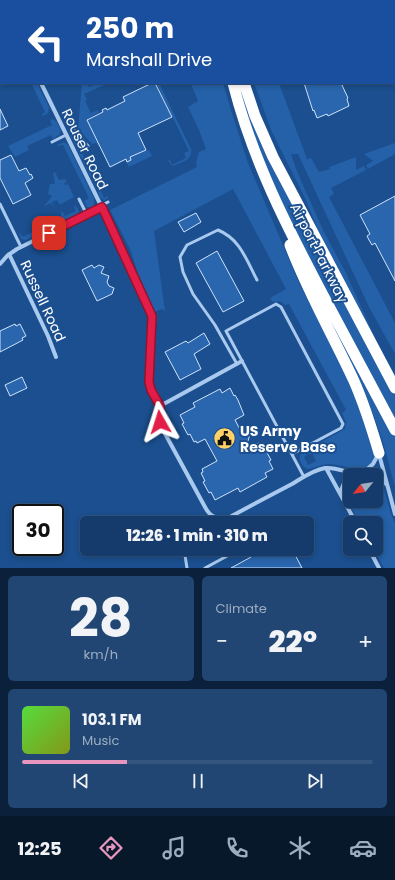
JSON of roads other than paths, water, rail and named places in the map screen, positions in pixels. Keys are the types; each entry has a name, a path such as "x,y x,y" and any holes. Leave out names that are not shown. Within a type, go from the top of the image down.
{"highway":[{"name":"Airport Parkway","path":"233,84 238,103 262,170 289,231 395,430"},
{"name":"Airport Parkway","path":"244,84 255,116 272,157 395,388"},
{"path":"262,170 297,264 314,302 360,394 379,453"}],"street":[{"name":"Rouser Road","path":"41,84 101,206 152,316 149,382 151,390 160,406"},
{"path":"0,264 9,254 20,247 86,215 101,206"},
{"name":"Russell Road","path":"9,254 48,336 56,357"},
{"path":"212,516 207,511 162,428 159,419 160,406 242,361"},
{"path":"368,468 373,464 379,453"},
{"path":"379,453 395,514"},
{"path":"326,468 352,516"},
{"path":"232,516 319,470 331,468 343,472"},
{"path":"383,480 387,485"},
{"path":"340,493 343,486"},
{"path":"373,556 380,568"}],"lane":[{"path":"71,116 71,126 88,146"},
{"path":"64,130 71,126"},
{"path":"52,142 66,135"},
{"path":"79,199 86,215"},
{"path":"101,206 108,202"},
{"path":"0,204 20,247"},
{"path":"237,364 215,325 193,294 183,272 180,258 187,245 218,230 228,234 236,242 257,280"},
{"path":"292,454 341,428 343,424 279,305 275,305 226,331 304,477"},
{"path":"185,556 186,568"},
{"path":"205,568 227,556"}],"place":[{"name":"US Army Reserve Base","path":"225,439"}]}
